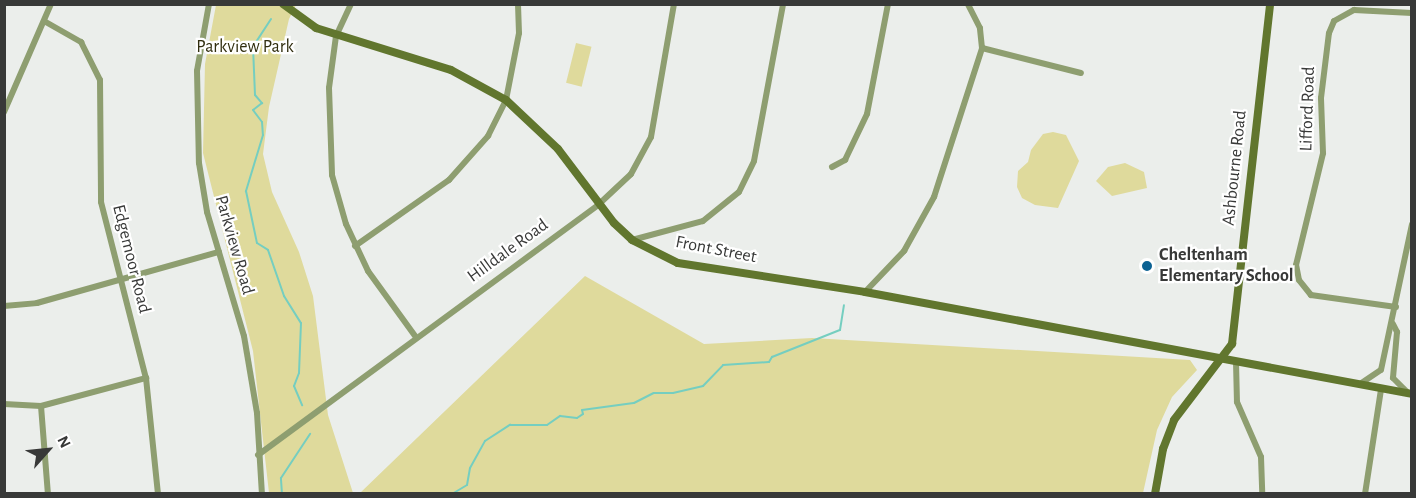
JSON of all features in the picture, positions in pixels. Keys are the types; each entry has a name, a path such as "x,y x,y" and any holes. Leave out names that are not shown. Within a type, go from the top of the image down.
{"street":[{"path":"4,112 51,4"},
{"name":"Parkview Road","path":"210,4 199,51 197,145 201,182 248,357 262,494"},
{"name":"Front Street","path":"283,4 316,28 451,70 506,100 558,149 598,205 632,240 678,262 865,292 1224,358"},
{"path":"351,4 336,36 328,88 329,152 338,201 355,246 368,271 416,336"},
{"path":"355,246 465,165 488,136 506,100 519,33 518,4"},
{"name":"Hilldale Road","path":"258,454 416,336 598,205 631,174 645,152 674,4"},
{"path":"632,240 703,221 739,192 754,161 783,4"},
{"path":"832,167 845,160 867,114 888,4"},
{"path":"865,292 904,251 934,197 982,48 980,28 968,4"},
{"name":"Ashbourne Road","path":"1224,358 1234,328 1270,4"},
{"name":"Lifford Road","path":"1396,307 1311,295 1299,280 1296,265 1323,153 1321,98 1329,33 1334,21 1354,9 1412,14"},
{"name":"Edgemoor Road","path":"44,21 81,42 100,80 101,202 119,280 146,378 158,494"},
{"path":"982,48 1081,73"},
{"path":"1360,384 1381,370 1388,329 1393,324 1412,224"},
{"path":"4,306 37,303 219,252"},
{"path":"1393,324 1397,332 1393,378 1411,394"},
{"path":"1155,494 1163,449 1174,420 1199,383 1224,358 1411,394"},
{"path":"1236,362 1237,402 1261,457 1262,494"},
{"path":"4,404 40,406 146,378"},
{"path":"1365,494 1381,389"},
{"path":"40,406 48,494"}],"green space":[{"name":"Parkview Park","path":"216,5 296,5 289,19 269,107 263,154 272,192 299,252 313,296 328,415 353,493 269,493 253,351 203,153 205,64"},
{"path":"576,43 592,47 582,87 566,83"},
{"path":"1053,132 1066,135 1079,161 1058,208 1035,205 1022,198 1017,187 1018,171 1028,162 1031,150 1043,134"},
{"path":"1125,163 1144,172 1147,188 1112,196 1096,181 1108,167"},
{"path":"585,276 704,344 812,338 1190,360 1197,370 1172,397 1157,430 1143,493 360,493"}],"waterway":[{"path":"271,19 253,47 255,95 262,103 253,110 262,122 263,135 246,191 257,243 268,250 284,296 301,323 299,373 294,386 302,405"},
{"path":"452,494 467,485 470,468 485,441 510,425 547,425 560,416 577,418 583,414 582,410 634,403 654,393 673,393 703,386 723,365 769,362 772,357 840,330 844,305"},
{"path":"282,494 281,478 310,434"}],"place":[{"name":"Cheltenham Elementary School","path":"1147,266"}]}
